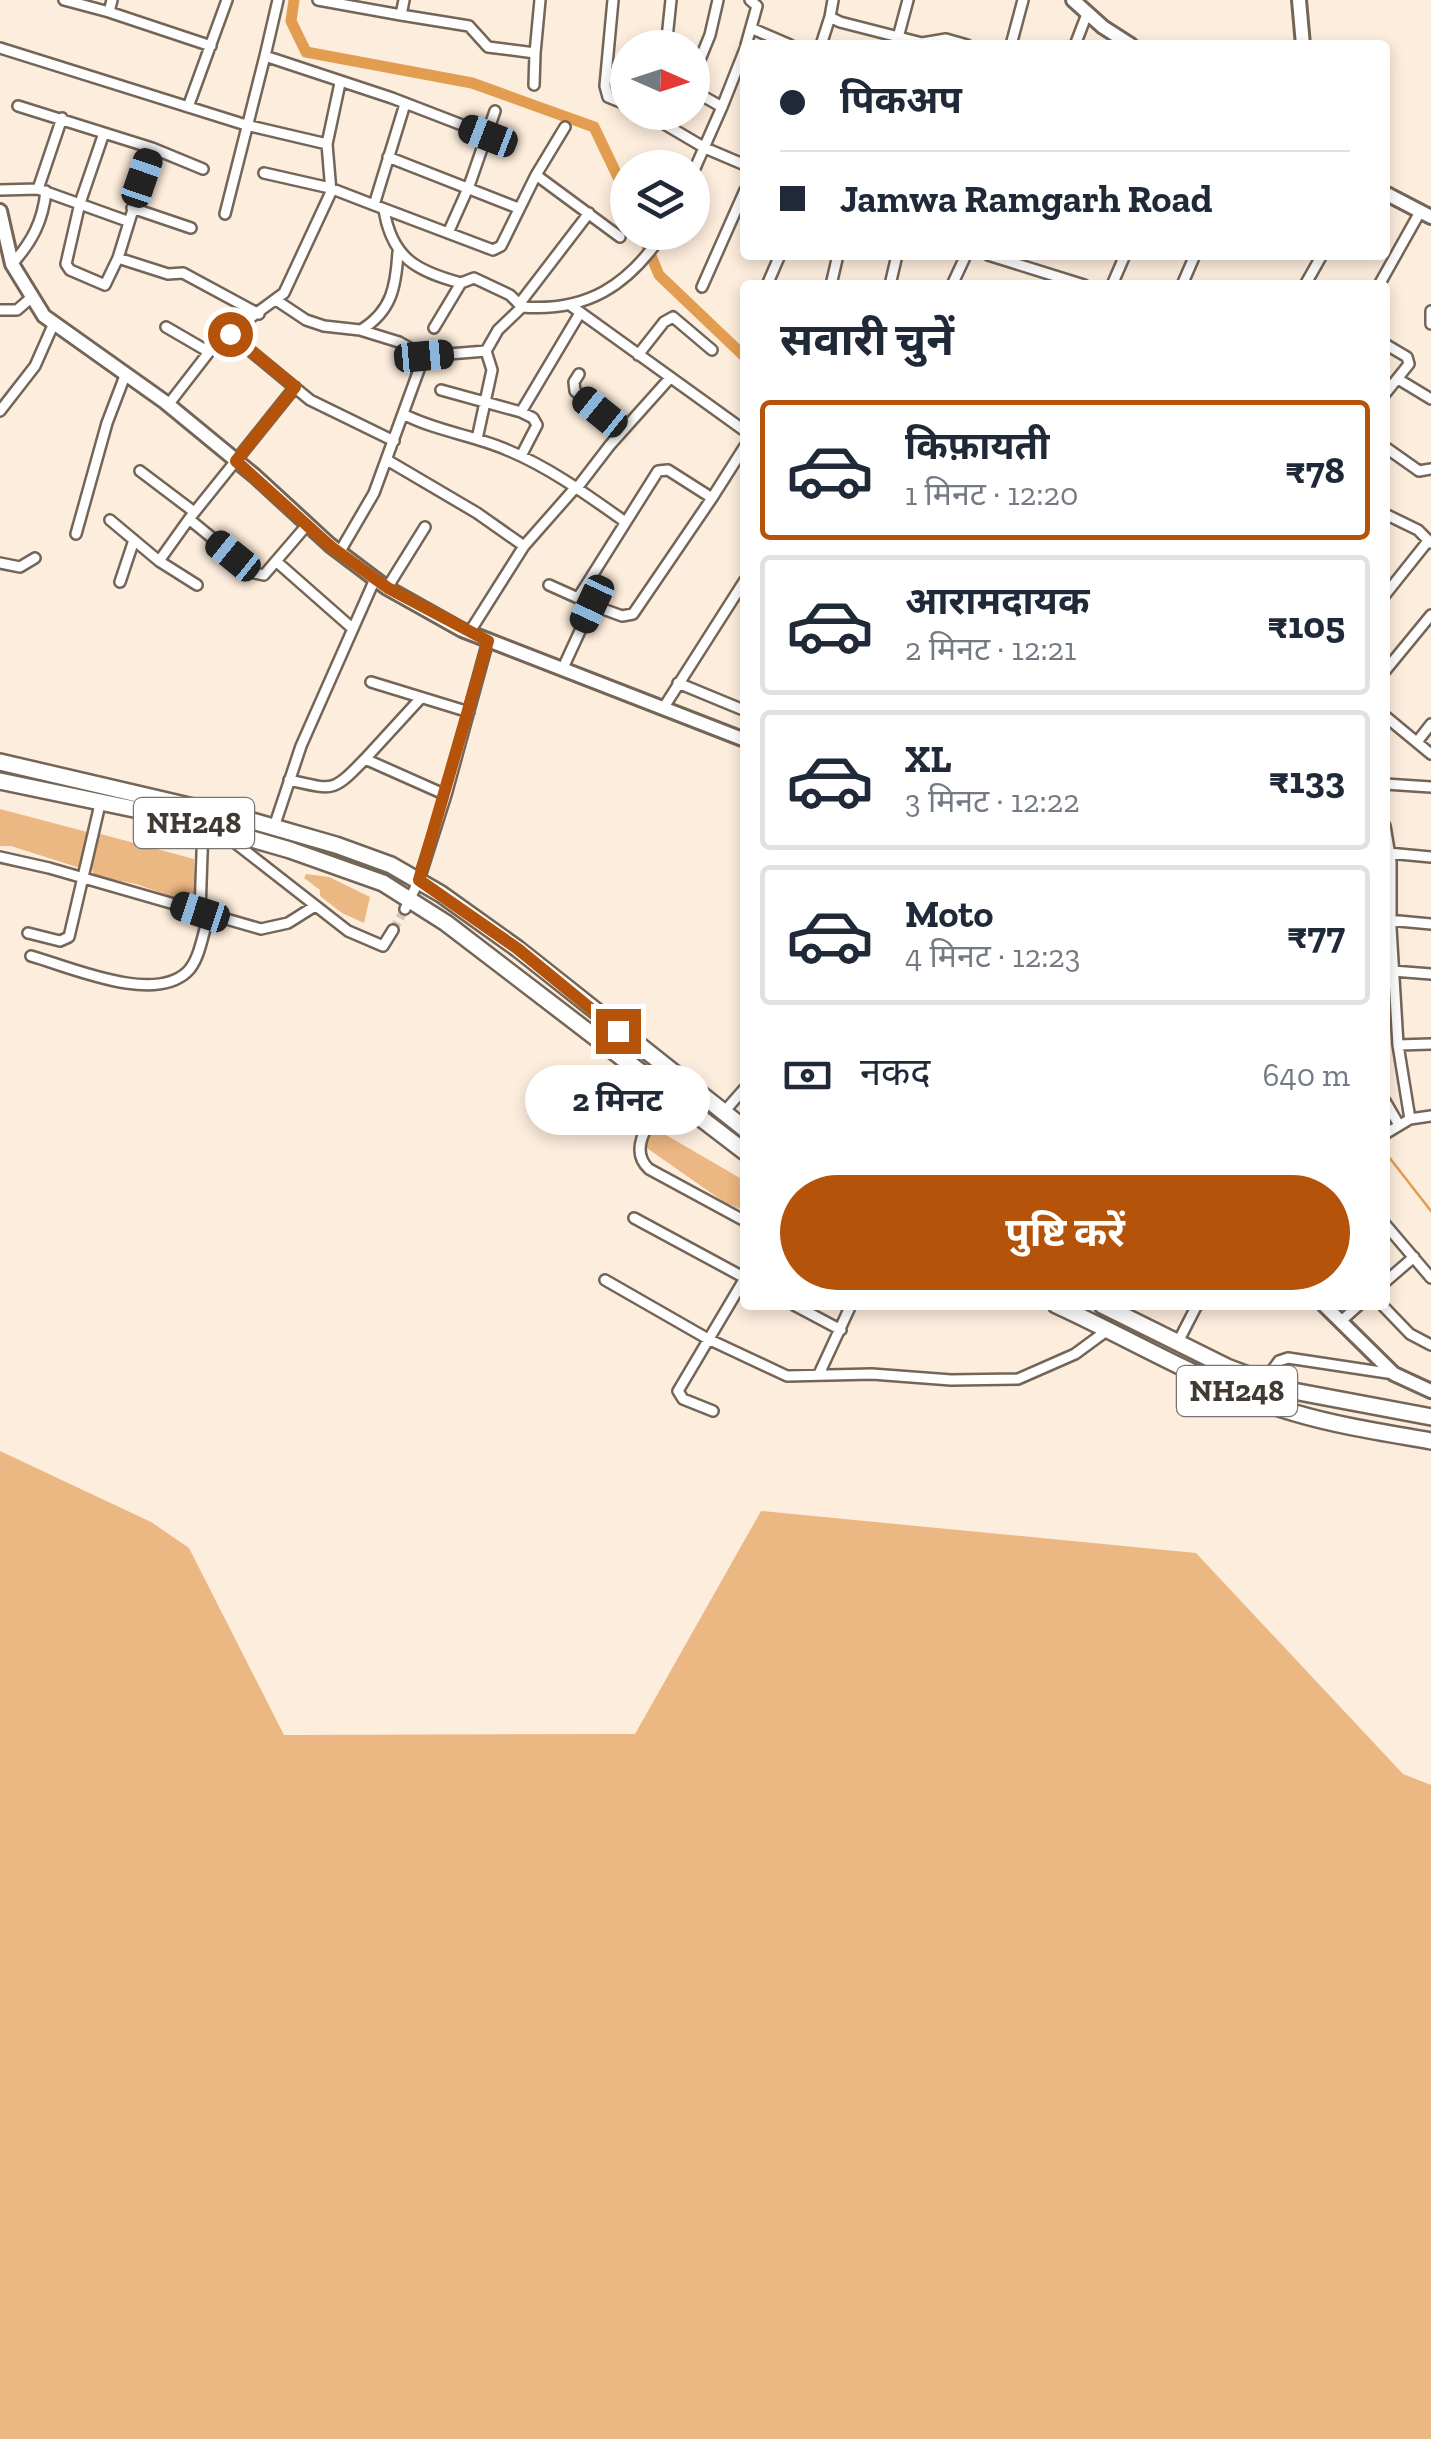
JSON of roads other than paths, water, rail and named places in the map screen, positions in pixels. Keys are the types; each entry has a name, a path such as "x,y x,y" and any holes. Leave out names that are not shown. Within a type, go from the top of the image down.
{"highway":[{"name":"NH248","path":"0,762 274,827 370,856 419,880 518,949 740,1125"},
{"name":"NH248","path":"0,781 211,827 352,870 408,903 740,1148"},
{"name":"NH248","path":"1067,1310 1210,1380 1294,1413 1431,1441"},
{"name":"NH248","path":"1127,1310 1178,1342 1306,1395 1431,1418"}],"street":[{"path":"64,0 210,46"},
{"path":"109,12 112,0"},
{"path":"188,107 227,0"},
{"path":"225,214 278,0"},
{"path":"318,0 469,26 488,46 534,52"},
{"path":"401,15 404,0"},
{"path":"525,0 540,1 534,85"},
{"path":"610,30 613,0"},
{"path":"668,30 672,0"},
{"path":"710,35 718,0"},
{"path":"823,40 834,0"},
{"path":"897,40 908,0"},
{"path":"1011,40 1023,0"},
{"path":"1072,0 1124,40"},
{"path":"1299,0 1303,40"},
{"path":"749,40 755,1"},
{"path":"1076,40 1087,14"},
{"path":"830,17 894,40"},
{"path":"753,29 778,40"},
{"path":"610,32 605,86 610,98"},
{"path":"0,48 246,126 326,144"},
{"path":"265,56 488,136"},
{"path":"705,148 740,74"},
{"path":"168,404 209,352 284,293 330,188 326,144 340,83"},
{"path":"710,101 722,108"},
{"path":"374,205 405,104"},
{"path":"18,106 152,148 203,169"},
{"path":"448,233 495,111"},
{"path":"12,264 34,238 44,207 42,190 62,118"},
{"path":"264,172 330,188 488,249 498,248 565,128"},
{"path":"674,130 740,163"},
{"path":"104,133 66,258 68,267 105,286 118,258 152,148"},
{"path":"388,156 518,208"},
{"path":"536,175 610,229"},
{"path":"0,190 42,190 127,221"},
{"path":"1382,280 1425,214 1390,196"},
{"path":"702,286 740,201"},
{"path":"132,208 191,228"},
{"path":"384,210 389,236 398,252 420,268 461,283"},
{"path":"0,211 12,264 44,316 168,404 375,579 488,641 740,738"},
{"path":"486,351 589,213"},
{"path":"434,328 461,283 474,278 521,305 556,309 612,288 652,250"},
{"path":"360,330 372,324 390,304 396,286 398,252"},
{"path":"118,258 168,274 183,273 258,314"},
{"path":"1003,260 1067,280"},
{"path":"1037,280 1040,272"},
{"path":"0,310 17,310 32,297"},
{"path":"276,300 306,320 360,330 399,342 424,356 486,351"},
{"path":"570,305 740,427"},
{"path":"1431,311 1431,324"},
{"path":"521,412 580,313"},
{"path":"638,355 664,322 673,317 712,350"},
{"path":"0,410 35,366 54,323"},
{"path":"166,328 209,352"},
{"path":"230,334 310,400 394,441"},
{"path":"1390,348 1409,361 1390,389"},
{"path":"477,439 492,364 486,351"},
{"path":"339,552 374,493 424,356"},
{"path":"76,534 126,373"},
{"path":"579,374 574,382 575,391 622,430"},
{"path":"469,632 524,546 670,378"},
{"path":"1398,380 1431,399"},
{"path":"159,561 191,515 295,387"},
{"path":"441,390 533,418 537,425 521,456"},
{"path":"403,414 521,456 624,521"},
{"path":"1390,450 1419,472 1431,469"},
{"path":"548,586 622,616 633,614 740,454"},
{"path":"387,460 524,546"},
{"path":"578,598 624,521 662,468 712,498"},
{"path":"140,471 255,574 267,574 308,525"},
{"path":"1390,516 1418,530 1430,542 1390,589"},
{"path":"110,520 159,561 197,585"},
{"path":"388,588 426,527"},
{"path":"120,582 134,540"},
{"path":"0,563 20,567 35,558"},
{"path":"276,562 352,628"},
{"path":"274,827 289,780 375,579"},
{"path":"664,707 740,588"},
{"path":"562,670 592,604"},
{"path":"1390,665 1431,614"},
{"path":"408,903 446,795 488,641"},
{"path":"371,682 469,712"},
{"path":"678,682 740,709"},
{"path":"289,780 334,787 341,784 420,699"},
{"path":"1390,720 1431,754"},
{"path":"1417,742 1431,724"},
{"path":"365,759 446,795"},
{"path":"1390,784 1431,787"},
{"path":"28,933 60,941 69,937 101,800"},
{"path":"211,827 348,931 383,946 393,930"},
{"path":"31,956 137,986 162,986 186,972 194,962 204,913 211,827"},
{"path":"1390,853 1431,857"},
{"path":"0,857 84,877 250,927 273,928 315,906"},
{"path":"1390,920 1431,924"},
{"path":"1390,940 1398,1044 1410,1118"},
{"path":"1393,971 1431,974"},
{"path":"1398,1044 1431,1044"},
{"path":"722,1113 740,1093"},
{"path":"668,1094 643,1136 638,1153 641,1162 740,1218"},
{"path":"1390,1110 1399,1125"},
{"path":"1390,1131 1410,1118 1431,1116"},
{"path":"634,1218 740,1275"},
{"path":"1390,1230 1431,1278"},
{"path":"1390,1278 1414,1257"},
{"path":"604,1280 708,1339 787,1376 1018,1379 1075,1354 1109,1329"},
{"path":"714,1412 683,1399 678,1390 740,1286"},
{"path":"803,1310 841,1330"},
{"path":"819,1374 849,1310"},
{"path":"1178,1342 1194,1310"},
{"path":"1329,1310 1394,1374"},
{"path":"1340,1322 1353,1310"},
{"path":"1387,1310 1410,1334 1431,1346"},
{"path":"1264,1380 1280,1361 1288,1358 1394,1374 1431,1391"}],"waterway":[{"path":"294,0 291,21 306,52 472,83 594,127 610,160"},
{"path":"649,250 659,275 740,352"},
{"path":"1390,1158 1431,1211"}],"tunnel":[{"path":"393,930 405,909"}]}
